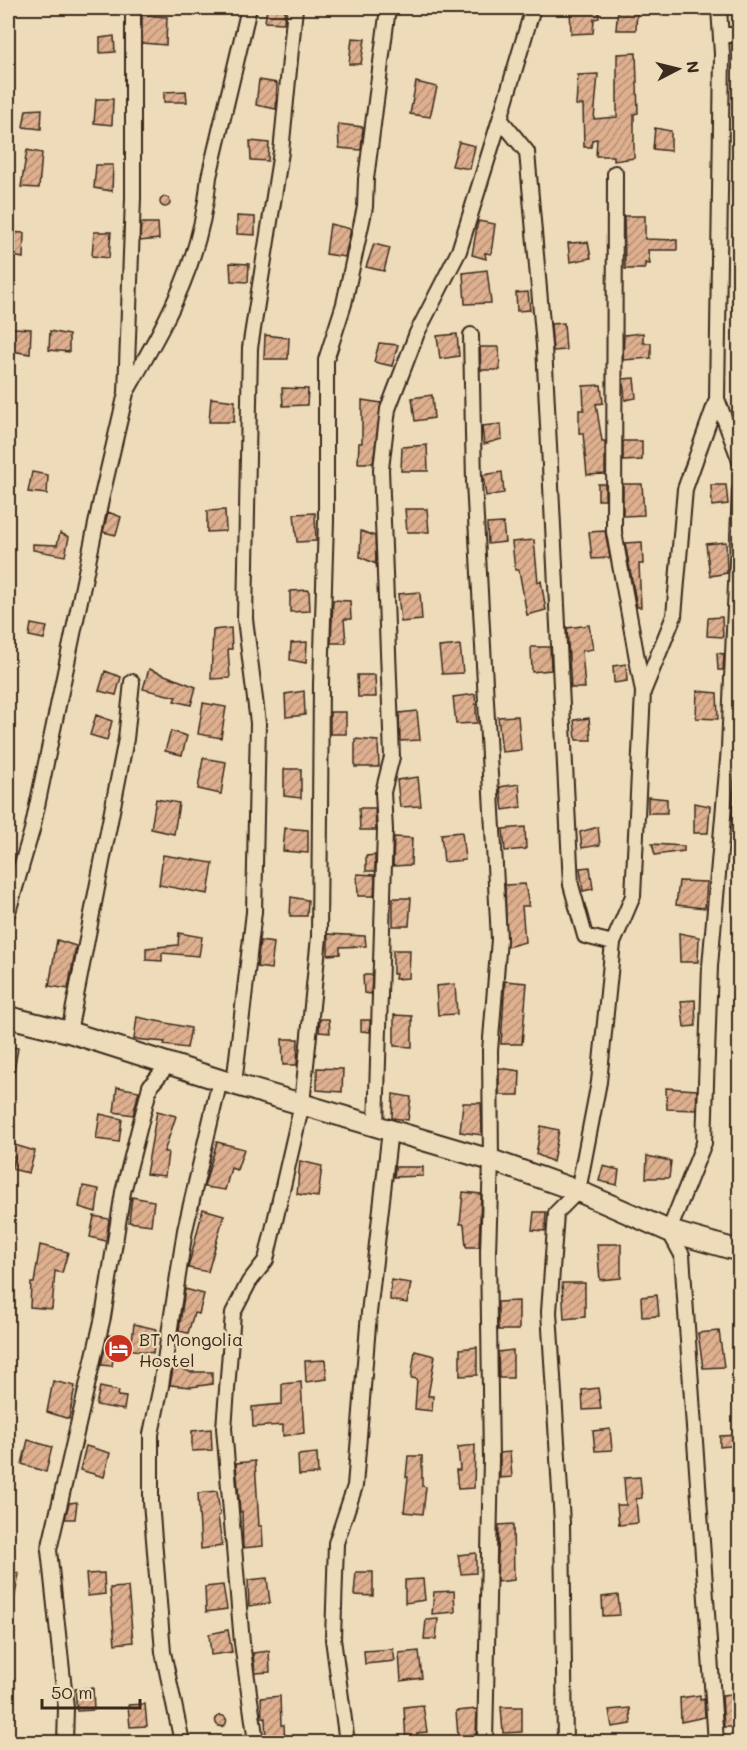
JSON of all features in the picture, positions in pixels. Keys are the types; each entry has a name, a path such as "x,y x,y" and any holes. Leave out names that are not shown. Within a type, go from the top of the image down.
{"street":[{"path":"8,912 32,830 101,500 126,393 133,198 133,8"},
{"path":"126,393 160,332 188,274 198,244 207,204 209,177 249,8"},
{"path":"182,1743 163,1653 151,1502 151,1434 161,1386 185,1230 227,1082 254,912 258,723 245,619 249,348 281,152 295,8"},
{"path":"256,1743 242,1643 224,1428 233,1313 249,1282 266,1260 302,1104 319,937 321,684 326,521 326,360 344,304 365,207 366,179 388,8"},
{"path":"347,1743 333,1639 336,1543 355,1486 383,1129 386,830 383,792 392,757 381,469 388,409 417,333 459,251 533,8"},
{"path":"643,692 674,616 685,489 717,399 721,35 719,8"},
{"path":"721,35 740,35"},
{"path":"500,119 527,152 544,346 572,885 585,936 613,943"},
{"path":"565,1743 562,1523 549,1312 556,1213 578,1191 599,1082 613,943 633,896 643,692 614,532 615,173"},
{"path":"471,335 474,482 499,939 490,1051 491,1160 488,1252 490,1459 485,1743"},
{"path":"717,399 740,461"},
{"path":"669,1231 704,1143 710,966 729,748 740,490"},
{"path":"69,1032 126,739 132,682"},
{"path":"8,1017 69,1032 227,1082 491,1160 578,1191 669,1231 740,1251"},
{"path":"65,1743 66,1708 49,1550 103,1317 123,1192 150,1086 169,1064"},
{"path":"669,1231 682,1255 716,1743"}],"building":[{"path":"267,8 285,8 284,23 265,22"},
{"path":"570,8 599,8 599,18 594,19 593,33 571,34"},
{"path":"618,8 637,8 636,30 616,30"},
{"path":"142,15 167,17 166,45 142,43"},
{"path":"114,36 115,52 100,53 100,38"},
{"path":"352,38 365,39 361,64 349,64"},
{"path":"636,53 638,113 634,114 634,158 614,161 614,156 596,156 597,139 592,140 591,147 584,147 583,105 576,105 578,75 598,74 594,119 617,117 617,54"},
{"path":"259,80 277,83 276,109 256,105"},
{"path":"416,82 437,87 430,117 410,114"},
{"path":"186,91 187,102 164,102 164,92"},
{"path":"96,99 113,99 112,125 94,123"},
{"path":"42,109 41,129 23,127 26,110"},
{"path":"338,124 363,127 361,150 339,148"},
{"path":"655,128 671,131 671,151 653,149"},
{"path":"250,141 269,143 268,161 251,160"},
{"path":"459,142 475,146 470,169 452,166"},
{"path":"27,150 42,153 39,188 21,187"},
{"path":"96,165 113,165 112,191 94,188"},
{"path":"165,197 169,198 169,206 165,207 161,206 160,202 161,198"},
{"path":"237,216 255,217 255,235 237,234"},
{"path":"624,216 645,216 645,239 677,240 677,250 648,250 650,264 645,263 645,269 625,269"},
{"path":"478,221 495,224 491,254 485,253 486,259 472,255"},
{"path":"141,223 158,223 159,239 140,241"},
{"path":"330,224 351,229 345,257 326,254"},
{"path":"8,232 24,233 23,258 8,255"},
{"path":"94,232 111,232 109,258 92,256"},
{"path":"588,242 591,258 570,262 568,243"},
{"path":"374,244 390,248 384,271 366,267"},
{"path":"230,263 249,264 248,282 231,281"},
{"path":"487,270 491,303 465,304 463,273"},
{"path":"528,292 530,310 517,311 516,293"},
{"path":"564,323 566,350 553,351 551,324"},
{"path":"13,328 31,329 30,354 12,351"},
{"path":"50,331 69,335 69,352 49,350"},
{"path":"643,333 643,343 651,343 651,358 623,360 624,335"},
{"path":"457,334 459,356 440,359 437,336"},
{"path":"265,335 289,338 288,359 264,359"},
{"path":"379,343 398,345 392,366 374,362"},
{"path":"480,347 499,347 500,370 481,370"},
{"path":"634,378 636,398 625,400 623,379"},
{"path":"601,385 603,403 596,404 602,441 605,441 605,474 587,475 583,433 579,433 579,410 584,410 583,386"},
{"path":"282,388 308,389 307,405 283,406"},
{"path":"432,395 434,418 415,421 412,398"},
{"path":"211,398 235,401 234,422 209,422"},
{"path":"362,400 381,403 373,463 358,463 359,443 362,443"},
{"path":"501,424 502,439 484,444 482,426"},
{"path":"623,441 642,441 642,460 623,461"},
{"path":"427,445 428,471 401,471 402,447"},
{"path":"32,472 48,475 47,494 28,492"},
{"path":"502,472 504,493 486,496 483,475"},
{"path":"598,484 605,484 605,500 598,500"},
{"path":"623,484 642,484 644,515 623,516"},
{"path":"711,485 726,485 728,504 712,506"},
{"path":"405,509 427,509 429,532 407,532"},
{"path":"225,510 226,531 207,532 207,511"},
{"path":"108,512 121,517 116,535 103,532"},
{"path":"315,513 316,541 297,542 294,514"},
{"path":"503,523 505,542 488,544 487,524"},
{"path":"361,531 375,536 376,564 360,557"},
{"path":"605,531 610,558 592,559 589,532"},
{"path":"60,533 69,537 65,556 33,550 33,544 57,545"},
{"path":"534,540 538,582 541,581 546,610 527,615 519,570 515,570 512,542"},
{"path":"642,542 643,564 639,564 641,607 637,607 625,543"},
{"path":"726,542 727,573 710,576 706,544"},
{"path":"309,590 310,611 290,612 290,591"},
{"path":"420,592 422,620 401,622 398,594"},
{"path":"333,600 350,601 351,619 344,619 346,643 331,643"},
{"path":"722,617 723,637 707,636 708,618"},
{"path":"31,624 47,627 44,639 29,636"},
{"path":"589,625 593,649 582,651 585,688 571,688 567,628"},
{"path":"231,628 232,649 228,649 230,678 211,679 213,630"},
{"path":"307,642 306,663 290,660 291,643"},
{"path":"460,645 463,673 442,674 439,647"},
{"path":"531,647 550,647 551,670 532,672"},
{"path":"717,653 724,654 723,670 718,670"},
{"path":"626,664 627,681 614,683 613,666"},
{"path":"149,669 196,687 191,705 174,701 176,697 143,689"},
{"path":"105,671 121,677 116,695 99,691"},
{"path":"357,675 375,675 376,697 358,697"},
{"path":"304,691 305,715 286,717 285,694"},
{"path":"697,691 717,693 718,719 696,718"},
{"path":"475,694 477,723 456,724 453,697"},
{"path":"203,703 226,707 221,738 198,734"},
{"path":"417,711 420,740 400,741 399,713"},
{"path":"330,712 346,712 346,734 330,734"},
{"path":"96,715 112,721 107,740 90,735"},
{"path":"518,716 521,750 502,752 498,717"},
{"path":"589,718 591,740 576,740 574,720"},
{"path":"171,731 187,736 182,755 165,751"},
{"path":"355,739 378,741 379,767 355,767"},
{"path":"203,758 226,762 221,794 198,789"},
{"path":"284,769 301,769 301,798 284,796"},
{"path":"418,777 421,806 400,807 397,780"},
{"path":"519,784 521,807 503,810 500,787"},
{"path":"734,790 740,790 740,821 732,820"},
{"path":"648,797 667,799 667,813 648,813"},
{"path":"156,799 179,803 174,834 151,829"},
{"path":"694,803 710,806 708,833 694,833"},
{"path":"359,808 375,808 376,830 360,830"},
{"path":"525,827 526,849 505,851 503,829"},
{"path":"598,827 600,845 582,848 580,832"},
{"path":"285,828 308,830 308,853 283,851"},
{"path":"462,832 465,860 444,862 441,834"},
{"path":"394,837 412,838 411,865 393,866"},
{"path":"652,844 684,846 684,851 655,855"},
{"path":"163,855 213,863 208,894 159,885"},
{"path":"375,855 375,871 366,871 366,856"},
{"path":"590,867 593,889 583,891 580,868"},
{"path":"357,874 375,875 374,896 358,896"},
{"path":"679,881 707,882 705,908 676,905"},
{"path":"525,884 529,906 522,906 525,942 507,947 505,885"},
{"path":"291,897 308,900 307,916 290,916"},
{"path":"393,898 411,898 409,926 393,926"},
{"path":"179,933 202,937 199,956 162,953 162,961 146,960 146,948 178,945"},
{"path":"679,933 699,937 698,962 680,962"},
{"path":"328,934 365,936 366,946 340,947 340,954 328,955"},
{"path":"57,940 76,946 68,989 49,986"},
{"path":"260,941 274,943 271,969 257,967"},
{"path":"393,950 410,950 409,978 395,979"},
{"path":"363,975 372,975 371,994 364,993"},
{"path":"505,981 527,983 522,1044 501,1044"},
{"path":"455,984 457,1014 438,1015 436,986"},
{"path":"695,1000 696,1026 684,1027 681,1001"},
{"path":"394,1015 412,1016 412,1047 394,1046"},
{"path":"137,1017 191,1028 187,1048 164,1045 165,1042 134,1039"},
{"path":"320,1019 329,1019 330,1033 319,1032"},
{"path":"361,1020 370,1020 370,1032 361,1031"},
{"path":"282,1039 298,1039 297,1065 283,1065"},
{"path":"8,1046 18,1048 13,1077 8,1076"},
{"path":"317,1068 343,1069 342,1092 317,1090"},
{"path":"499,1068 520,1071 519,1095 499,1095"},
{"path":"117,1087 139,1091 133,1115 114,1112"},
{"path":"666,1088 697,1090 696,1110 667,1109"},
{"path":"393,1094 411,1097 408,1120 392,1118"},
{"path":"463,1103 481,1103 482,1135 460,1132"},
{"path":"157,1111 176,1116 164,1152 168,1152 165,1176 146,1174"},
{"path":"100,1114 122,1119 119,1142 96,1139"},
{"path":"541,1126 559,1130 553,1162 536,1154"},
{"path":"217,1142 244,1149 237,1170 231,1168 225,1190 204,1187"},
{"path":"8,1143 35,1151 29,1173 11,1169 15,1157 8,1156"},
{"path":"647,1156 671,1161 669,1178 646,1178"},
{"path":"300,1161 322,1166 318,1197 297,1194"},
{"path":"603,1166 619,1170 617,1185 599,1181"},
{"path":"395,1167 423,1167 423,1176 394,1177"},
{"path":"83,1186 99,1189 96,1212 79,1207"},
{"path":"463,1192 481,1194 479,1247 466,1247 464,1224 460,1224"},
{"path":"132,1197 154,1201 151,1225 129,1222"},
{"path":"203,1209 224,1215 208,1272 188,1268"},
{"path":"534,1212 546,1212 545,1231 532,1230"},
{"path":"94,1216 109,1219 106,1241 90,1237"},
{"path":"597,1244 621,1244 621,1278 600,1280"},
{"path":"40,1245 68,1252 62,1273 55,1271 52,1309 30,1307 31,1283 34,1283"},
{"path":"391,1280 411,1283 407,1303 390,1300"},
{"path":"562,1283 585,1283 585,1317 564,1319"},
{"path":"185,1289 204,1294 199,1314 194,1313 188,1333 179,1331"},
{"path":"657,1295 659,1316 642,1317 641,1297"},
{"path":"519,1301 519,1330 498,1330 498,1302"},
{"path":"134,1324 156,1329 153,1353 115,1347 112,1366 101,1365 108,1335 132,1341"},
{"path":"719,1331 724,1367 703,1368 698,1333"},
{"path":"477,1347 477,1375 460,1376 460,1349"},
{"path":"513,1350 513,1378 499,1378 498,1352"},
{"path":"415,1351 435,1356 428,1396 433,1396 432,1411 415,1409 417,1379 411,1378"},
{"path":"325,1360 327,1379 306,1382 305,1361"},
{"path":"179,1367 190,1372 212,1372 212,1384 191,1387 170,1385 173,1369"},
{"path":"53,1381 75,1386 69,1419 47,1412"},
{"path":"301,1382 304,1433 283,1436 283,1425 253,1427 252,1407 282,1404 282,1384"},
{"path":"100,1387 119,1391 118,1396 126,1397 124,1410 96,1405"},
{"path":"598,1388 601,1409 583,1410 582,1390"},
{"path":"211,1429 212,1450 192,1451 192,1431"},
{"path":"610,1429 612,1450 595,1451 593,1431"},
{"path":"740,1435 740,1445 720,1447 720,1436"},
{"path":"28,1440 52,1447 46,1472 22,1464"},
{"path":"475,1445 474,1488 458,1489 456,1470 460,1470 458,1447"},
{"path":"86,1446 110,1453 104,1477 80,1470"},
{"path":"510,1452 512,1477 500,1478 500,1453"},
{"path":"317,1453 318,1474 299,1475 298,1455"},
{"path":"408,1456 422,1456 422,1486 426,1487 423,1514 404,1512"},
{"path":"255,1461 259,1526 262,1526 263,1546 243,1548 242,1512 240,1512 236,1463"},
{"path":"640,1477 642,1498 636,1499 638,1523 619,1525 617,1505 626,1505 624,1478"},
{"path":"217,1491 222,1546 201,1549 198,1493"},
{"path":"77,1502 75,1519 65,1519 69,1503"},
{"path":"513,1524 514,1580 497,1582 499,1525"},
{"path":"476,1553 476,1573 461,1574 458,1555"},
{"path":"8,1570 19,1574 13,1605 8,1605"},
{"path":"356,1572 373,1572 373,1596 354,1595"},
{"path":"104,1573 105,1594 88,1596 86,1574"},
{"path":"267,1578 270,1603 249,1606 248,1580"},
{"path":"423,1579 425,1600 405,1603 405,1580"},
{"path":"223,1585 227,1609 206,1612 205,1587"},
{"path":"128,1587 133,1642 115,1644 110,1588"},
{"path":"454,1591 455,1612 432,1614 434,1592"},
{"path":"618,1595 620,1615 603,1616 602,1597"},
{"path":"438,1619 436,1639 424,1639 426,1620"},
{"path":"228,1630 232,1652 211,1655 209,1634"},
{"path":"393,1649 395,1661 365,1664 364,1651"},
{"path":"269,1651 270,1672 255,1673 253,1653"},
{"path":"419,1651 422,1678 401,1681 399,1653"},
{"path":"93,1688 94,1710 77,1711 75,1689"},
{"path":"738,1694 740,1727 724,1727 722,1696"},
{"path":"700,1695 700,1700 704,1699 705,1717 681,1722 680,1698"},
{"path":"280,1696 281,1725 284,1725 285,1743 266,1743 261,1698"},
{"path":"145,1704 147,1726 130,1727 128,1705"},
{"path":"423,1705 427,1732 417,1733 418,1743 406,1743 404,1707"},
{"path":"501,1707 522,1707 522,1732 503,1733"},
{"path":"630,1708 631,1724 612,1727 609,1710"},
{"path":"477,1709 476,1734 458,1736 456,1711"},
{"path":"221,1715 227,1721 221,1727 215,1721"}],"place":[{"name":"BT Mongolia Hostel","path":"118,1349"}]}
